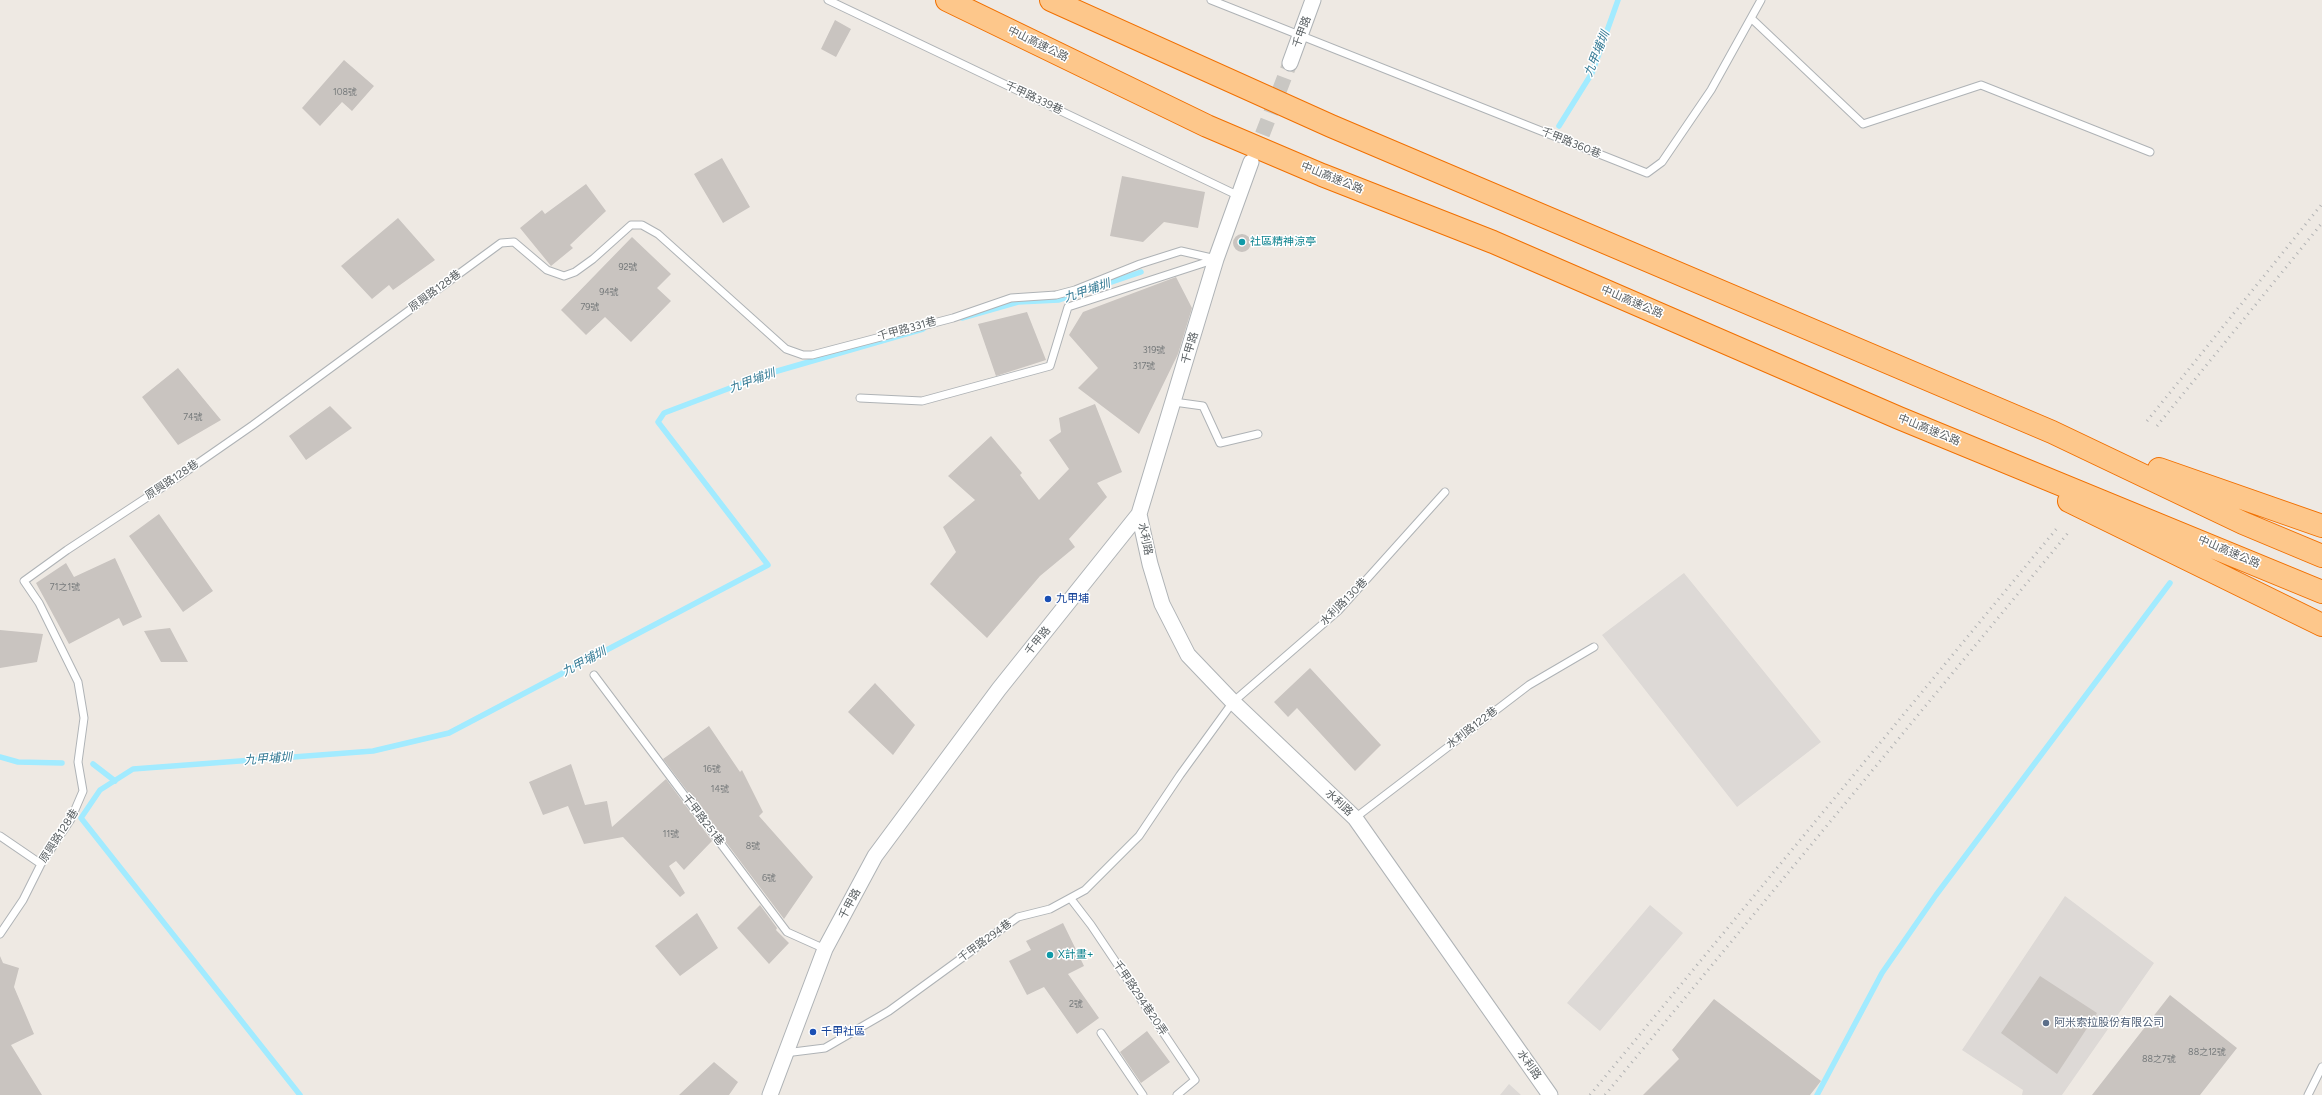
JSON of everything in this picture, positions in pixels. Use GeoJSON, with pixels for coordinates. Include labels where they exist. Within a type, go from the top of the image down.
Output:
{"type":"FeatureCollection","features":[{"type":"Feature","properties":{"kind":"highway","name":"中山高速公路"},"geometry":{"type":"LineString","coordinates":[[947,0],[1207,126],[1322,175],[1493,242],[1899,418],[2322,592]]}},
{"type":"Feature","properties":{"kind":"highway"},"geometry":{"type":"LineString","coordinates":[[1051,0],[1338,129],[2052,432],[2243,522],[2322,556]]}},
{"type":"Feature","properties":{"kind":"highway"},"geometry":{"type":"LineString","coordinates":[[1899,418],[2322,625]]}},
{"type":"Feature","properties":{"kind":"highway"},"geometry":{"type":"LineString","coordinates":[[2052,432],[2322,526]]}},
{"type":"Feature","properties":{"kind":"street","name":"千甲路"},"geometry":{"type":"LineString","coordinates":[[1290,63],[1302,34],[1313,0]]}},
{"type":"Feature","properties":{"kind":"street","name":"千甲路"},"geometry":{"type":"LineString","coordinates":[[770,1095],[825,949],[875,856],[999,689],[1140,514],[1216,259],[1251,162]]}},
{"type":"Feature","properties":{"kind":"street","name":"水利路"},"geometry":{"type":"LineString","coordinates":[[1140,514],[1150,564],[1162,604],[1188,655],[1233,702],[1355,818],[1550,1095]]}},
{"type":"Feature","properties":{"kind":"lane","name":"千甲路339巷"},"geometry":{"type":"LineString","coordinates":[[828,0],[1240,196]]}},
{"type":"Feature","properties":{"kind":"lane"},"geometry":{"type":"LineString","coordinates":[[1211,0],[1302,34]]}},
{"type":"Feature","properties":{"kind":"lane","name":"千甲路360巷"},"geometry":{"type":"LineString","coordinates":[[1302,34],[1647,173],[1662,162],[1711,90],[1752,19],[1761,0]]}},
{"type":"Feature","properties":{"kind":"lane"},"geometry":{"type":"LineString","coordinates":[[1752,19],[1863,124],[1981,85],[2150,152]]}},
{"type":"Feature","properties":{"kind":"lane","name":"千甲路331巷"},"geometry":{"type":"LineString","coordinates":[[636,224],[648,228],[658,234],[786,349],[803,356],[812,355],[953,318],[1011,298],[1056,295],[1075,290],[1140,264],[1181,251],[1216,259]]}},
{"type":"Feature","properties":{"kind":"lane","name":"原興路128巷"},"geometry":{"type":"LineString","coordinates":[[0,934],[23,900],[41,864],[71,819],[83,791],[78,762],[84,718],[78,682],[39,603],[24,581],[67,550],[181,475],[253,425],[501,243],[514,242],[547,270],[564,276],[575,272],[631,225],[636,224]]}},
{"type":"Feature","properties":{"kind":"lane"},"geometry":{"type":"LineString","coordinates":[[860,398],[922,400],[1050,366],[1068,307],[1216,259]]}},
{"type":"Feature","properties":{"kind":"lane"},"geometry":{"type":"LineString","coordinates":[[1174,402],[1203,406],[1220,443],[1258,434]]}},
{"type":"Feature","properties":{"kind":"lane","name":"水利路130巷"},"geometry":{"type":"LineString","coordinates":[[1233,702],[1339,610],[1445,492]]}},
{"type":"Feature","properties":{"kind":"lane","name":"水利路122巷"},"geometry":{"type":"LineString","coordinates":[[1355,818],[1529,685],[1594,647]]}},
{"type":"Feature","properties":{"kind":"lane","name":"千甲路251巷"},"geometry":{"type":"LineString","coordinates":[[594,675],[788,932],[825,949]]}},
{"type":"Feature","properties":{"kind":"lane","name":"千甲路294巷"},"geometry":{"type":"LineString","coordinates":[[785,1053],[824,1048],[889,1011],[1018,917],[1050,909],[1071,899],[1085,890],[1139,836],[1180,775],[1233,702]]}},
{"type":"Feature","properties":{"kind":"lane"},"geometry":{"type":"LineString","coordinates":[[0,836],[41,864]]}},
{"type":"Feature","properties":{"kind":"lane","name":"千甲路294巷20弄"},"geometry":{"type":"LineString","coordinates":[[1071,899],[1091,925],[1195,1080],[1177,1095]]}},
{"type":"Feature","properties":{"kind":"lane"},"geometry":{"type":"LineString","coordinates":[[1101,1033],[1143,1095]]}},
{"type":"Feature","properties":{"kind":"lane"},"geometry":{"type":"LineString","coordinates":[[2308,1095],[2322,1067]]}},
{"type":"Feature","properties":{"kind":"shaded area"},"geometry":{"type":"Polygon","coordinates":[[[1684,573],[1821,742],[1737,807],[1602,635],[1684,573]]]}},
{"type":"Feature","properties":{"kind":"shaded area"},"geometry":{"type":"Polygon","coordinates":[[[2065,896],[2154,963],[2062,1095],[2022,1095],[2023,1090],[1962,1050],[2065,896]]]}},
{"type":"Feature","properties":{"kind":"shaded area"},"geometry":{"type":"Polygon","coordinates":[[[1650,905],[1683,933],[1600,1031],[1567,1003],[1650,905]]]}},
{"type":"Feature","properties":{"kind":"shaded area"},"geometry":{"type":"Polygon","coordinates":[[[1509,1084],[1521,1095],[1500,1095],[1509,1084]]]}},
{"type":"Feature","properties":{"kind":"building"},"geometry":{"type":"Polygon","coordinates":[[[835,20],[851,29],[836,57],[821,49],[835,20]]]}},
{"type":"Feature","properties":{"kind":"building"},"geometry":{"type":"Polygon","coordinates":[[[344,60],[374,86],[352,111],[342,102],[320,126],[302,108],[344,60]]]}},
{"type":"Feature","properties":{"kind":"building"},"geometry":{"type":"Polygon","coordinates":[[[722,158],[750,207],[723,223],[694,174],[722,158]]]}},
{"type":"Feature","properties":{"kind":"building"},"geometry":{"type":"Polygon","coordinates":[[[1122,176],[1205,192],[1198,228],[1164,222],[1143,242],[1110,236],[1122,176]]]}},
{"type":"Feature","properties":{"kind":"building"},"geometry":{"type":"Polygon","coordinates":[[[586,184],[606,211],[570,245],[573,248],[551,266],[520,228],[542,210],[545,214],[586,184]]]}},
{"type":"Feature","properties":{"kind":"building"},"geometry":{"type":"Polygon","coordinates":[[[398,218],[435,260],[393,290],[389,285],[372,299],[341,266],[398,218]]]}},
{"type":"Feature","properties":{"kind":"building","name":"社區精神涼亭"},"geometry":{"type":"Polygon","coordinates":[[[1238,234],[1246,234],[1251,239],[1249,250],[1246,252],[1238,252],[1233,247],[1233,239],[1238,234]]]}},
{"type":"Feature","properties":{"kind":"building"},"geometry":{"type":"Polygon","coordinates":[[[632,237],[671,274],[657,288],[671,301],[631,342],[605,317],[586,335],[561,310],[632,237]]]}},
{"type":"Feature","properties":{"kind":"building"},"geometry":{"type":"Polygon","coordinates":[[[1176,277],[1192,308],[1178,354],[1139,434],[1078,388],[1098,368],[1069,335],[1083,312],[1176,277]]]}},
{"type":"Feature","properties":{"kind":"building"},"geometry":{"type":"Polygon","coordinates":[[[1027,312],[1046,360],[996,376],[978,324],[1027,312]]]}},
{"type":"Feature","properties":{"kind":"building"},"geometry":{"type":"Polygon","coordinates":[[[178,368],[221,420],[178,445],[142,397],[178,368]]]}},
{"type":"Feature","properties":{"kind":"building"},"geometry":{"type":"Polygon","coordinates":[[[1095,404],[1122,472],[1097,483],[1107,497],[1069,539],[1075,547],[1040,576],[987,638],[930,584],[956,552],[943,527],[975,500],[948,476],[991,436],[1022,473],[1020,475],[1039,500],[1069,469],[1049,440],[1061,432],[1059,418],[1095,404]]]}},
{"type":"Feature","properties":{"kind":"building"},"geometry":{"type":"Polygon","coordinates":[[[330,406],[352,428],[306,460],[289,436],[330,406]]]}},
{"type":"Feature","properties":{"kind":"building"},"geometry":{"type":"Polygon","coordinates":[[[159,514],[213,591],[183,612],[129,536],[159,514]]]}},
{"type":"Feature","properties":{"kind":"building"},"geometry":{"type":"Polygon","coordinates":[[[115,558],[142,617],[123,626],[119,618],[69,644],[36,583],[66,563],[74,577],[115,558]]]}},
{"type":"Feature","properties":{"kind":"building"},"geometry":{"type":"Polygon","coordinates":[[[170,628],[188,662],[161,662],[144,631],[170,628]]]}},
{"type":"Feature","properties":{"kind":"building"},"geometry":{"type":"Polygon","coordinates":[[[0,630],[43,634],[37,662],[0,668],[0,630]]]}},
{"type":"Feature","properties":{"kind":"building"},"geometry":{"type":"Polygon","coordinates":[[[1310,668],[1381,745],[1355,771],[1297,708],[1288,717],[1274,702],[1310,668]]]}},
{"type":"Feature","properties":{"kind":"building"},"geometry":{"type":"Polygon","coordinates":[[[875,683],[915,725],[893,755],[848,712],[875,683]]]}},
{"type":"Feature","properties":{"kind":"building"},"geometry":{"type":"Polygon","coordinates":[[[709,726],[740,772],[742,770],[763,812],[759,816],[813,877],[784,919],[663,759],[709,726]]]}},
{"type":"Feature","properties":{"kind":"building"},"geometry":{"type":"Polygon","coordinates":[[[571,764],[585,805],[607,801],[612,827],[666,779],[712,841],[684,870],[676,861],[669,866],[685,893],[680,897],[623,837],[584,844],[568,806],[543,815],[529,782],[571,764]]]}},
{"type":"Feature","properties":{"kind":"building"},"geometry":{"type":"Polygon","coordinates":[[[760,905],[777,928],[776,930],[789,943],[769,964],[737,928],[760,905]]]}},
{"type":"Feature","properties":{"kind":"building"},"geometry":{"type":"Polygon","coordinates":[[[697,913],[718,948],[680,976],[655,946],[697,913]]]}},
{"type":"Feature","properties":{"kind":"building","name":"X計畫+"},"geometry":{"type":"Polygon","coordinates":[[[1063,923],[1084,966],[1068,974],[1099,1018],[1077,1034],[1044,987],[1027,995],[1009,961],[1031,950],[1026,941],[1063,923]]]}},
{"type":"Feature","properties":{"kind":"building"},"geometry":{"type":"Polygon","coordinates":[[[0,956],[3,963],[19,968],[14,987],[34,1034],[11,1045],[42,1095],[0,1095],[0,956]]]}},
{"type":"Feature","properties":{"kind":"building"},"geometry":{"type":"Polygon","coordinates":[[[2040,976],[2097,1013],[2057,1074],[2001,1033],[2040,976]]]}},
{"type":"Feature","properties":{"kind":"building"},"geometry":{"type":"Polygon","coordinates":[[[2170,995],[2237,1048],[2200,1095],[2092,1095],[2170,995]]]}},
{"type":"Feature","properties":{"kind":"building"},"geometry":{"type":"Polygon","coordinates":[[[1714,999],[1821,1081],[1810,1095],[1643,1095],[1679,1059],[1672,1050],[1714,999]]]}},
{"type":"Feature","properties":{"kind":"building"},"geometry":{"type":"Polygon","coordinates":[[[1147,1031],[1170,1062],[1141,1083],[1120,1052],[1147,1031]]]}},
{"type":"Feature","properties":{"kind":"building"},"geometry":{"type":"Polygon","coordinates":[[[714,1062],[738,1082],[729,1095],[679,1095],[714,1062]]]}},
{"type":"Feature","properties":{"kind":"waterway","name":"九甲埔圳"},"geometry":{"type":"LineString","coordinates":[[1559,126],[1592,73],[1618,0]]}},
{"type":"Feature","properties":{"kind":"waterway","name":"九甲埔圳"},"geometry":{"type":"LineString","coordinates":[[962,318],[1018,302],[1059,300],[1141,272]]}},
{"type":"Feature","properties":{"kind":"waterway","name":"九甲埔圳"},"geometry":{"type":"LineString","coordinates":[[300,1095],[81,818],[100,790],[133,769],[373,751],[449,733],[768,565],[658,422],[664,413],[767,374],[923,329]]}},
{"type":"Feature","properties":{"kind":"waterway"},"geometry":{"type":"LineString","coordinates":[[1817,1095],[1882,973],[1936,895],[2170,583]]}},
{"type":"Feature","properties":{"kind":"waterway"},"geometry":{"type":"LineString","coordinates":[[0,757],[18,762],[62,763]]}},
{"type":"Feature","properties":{"kind":"waterway"},"geometry":{"type":"LineString","coordinates":[[93,764],[115,781]]}},
{"type":"Feature","properties":{"kind":"tunnel"},"geometry":{"type":"LineString","coordinates":[[1254,156],[1290,63]]}},
{"type":"Feature","properties":{"kind":"railway"},"geometry":{"type":"LineString","coordinates":[[2147,421],[2322,204]]}},
{"type":"Feature","properties":{"kind":"railway"},"geometry":{"type":"LineString","coordinates":[[2157,426],[2322,223]]}},
{"type":"Feature","properties":{"kind":"railway"},"geometry":{"type":"LineString","coordinates":[[1590,1095],[2058,527]]}},
{"type":"Feature","properties":{"kind":"railway"},"geometry":{"type":"LineString","coordinates":[[1605,1095],[2068,533]]}},
{"type":"Feature","properties":{"kind":"place","name":"社區精神涼亭"},"geometry":{"type":"Point","coordinates":[1242,242]}},
{"type":"Feature","properties":{"kind":"place","name":"九甲埔"},"geometry":{"type":"Point","coordinates":[1048,599]}},
{"type":"Feature","properties":{"kind":"place","name":"X計畫+"},"geometry":{"type":"Point","coordinates":[1050,955]}},
{"type":"Feature","properties":{"kind":"place","name":"阿米索拉股份有限公司"},"geometry":{"type":"Point","coordinates":[2046,1023]}},
{"type":"Feature","properties":{"kind":"place","name":"千甲社區"},"geometry":{"type":"Point","coordinates":[813,1032]}}]}
